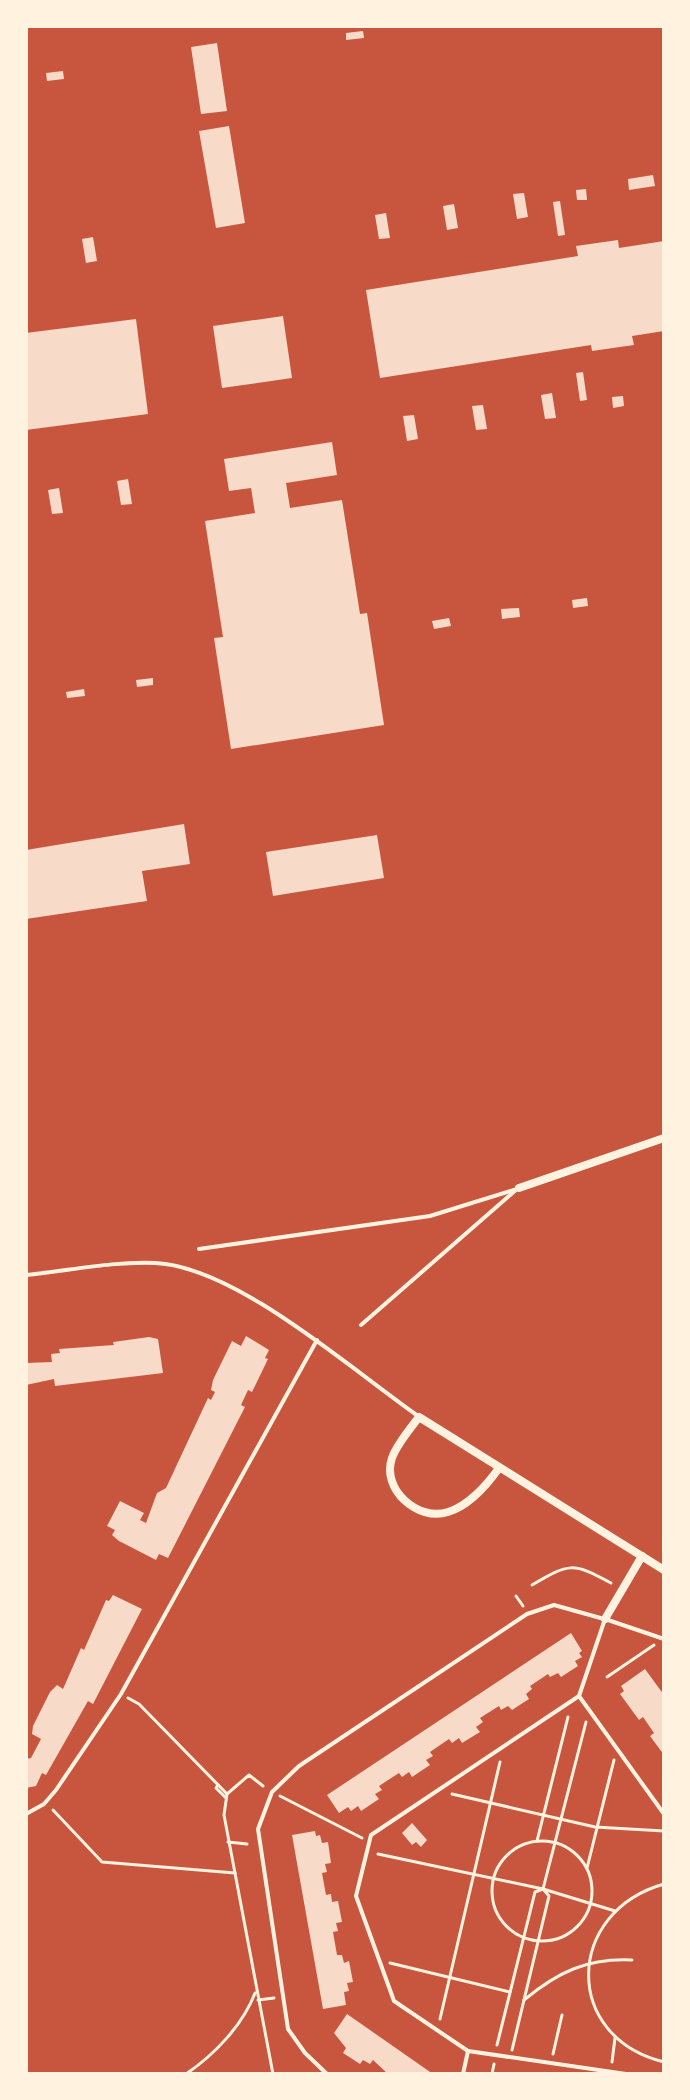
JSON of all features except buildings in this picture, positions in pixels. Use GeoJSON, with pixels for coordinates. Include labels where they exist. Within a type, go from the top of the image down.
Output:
{"type":"FeatureCollection","features":[{"type":"Feature","properties":{"kind":"street"},"geometry":{"type":"LineString","coordinates":[[519,1188],[664,1138]]}},
{"type":"Feature","properties":{"kind":"street"},"geometry":{"type":"LineString","coordinates":[[499,1468],[479,1491],[448,1512],[432,1514],[410,1505],[398,1493],[390,1469],[392,1457],[419,1417],[664,1570]]}},
{"type":"Feature","properties":{"kind":"street"},"geometry":{"type":"LineString","coordinates":[[605,1619],[642,1556]]}},
{"type":"Feature","properties":{"kind":"lane"},"geometry":{"type":"LineString","coordinates":[[199,1249],[430,1216],[519,1188]]}},
{"type":"Feature","properties":{"kind":"lane"},"geometry":{"type":"LineString","coordinates":[[361,1325],[519,1188]]}},
{"type":"Feature","properties":{"kind":"lane"},"geometry":{"type":"LineString","coordinates":[[26,1275],[156,1263],[199,1271],[317,1340],[419,1417]]}},
{"type":"Feature","properties":{"kind":"lane"},"geometry":{"type":"LineString","coordinates":[[26,1814],[44,1804],[56,1790],[121,1694],[317,1340]]}},
{"type":"Feature","properties":{"kind":"lane"},"geometry":{"type":"LineString","coordinates":[[327,2074],[305,2053],[288,2029],[258,1829],[272,1792],[299,1766],[527,1614],[554,1605],[664,1639]]}},
{"type":"Feature","properties":{"kind":"lane"},"geometry":{"type":"LineString","coordinates":[[605,1619],[579,1696],[371,1835],[356,1896],[394,2001],[437,2031],[468,2051],[626,2074]]}},
{"type":"Feature","properties":{"kind":"lane"},"geometry":{"type":"LineString","coordinates":[[579,1696],[664,1814]]}},
{"type":"Feature","properties":{"kind":"lane"},"geometry":{"type":"LineString","coordinates":[[463,2074],[468,2051]]}},
{"type":"Feature","properties":{"kind":"path"},"geometry":{"type":"LineString","coordinates":[[532,1585],[566,1565],[580,1566],[620,1591]]}},
{"type":"Feature","properties":{"kind":"path"},"geometry":{"type":"LineString","coordinates":[[607,1677],[664,1639]]}},
{"type":"Feature","properties":{"kind":"path"},"geometry":{"type":"LineString","coordinates":[[121,1694],[139,1704],[226,1796],[228,1842],[273,2074]]}},
{"type":"Feature","properties":{"kind":"path"},"geometry":{"type":"LineString","coordinates":[[537,1841],[572,1701]]}},
{"type":"Feature","properties":{"kind":"path"},"geometry":{"type":"LineString","coordinates":[[543,1889],[589,1710]]}},
{"type":"Feature","properties":{"kind":"path"},"geometry":{"type":"LineString","coordinates":[[437,2031],[503,1746]]}},
{"type":"Feature","properties":{"kind":"path"},"geometry":{"type":"LineString","coordinates":[[587,1868],[617,1749]]}},
{"type":"Feature","properties":{"kind":"path"},"geometry":{"type":"LineString","coordinates":[[226,1796],[249,1775],[272,1792],[369,1842]]}},
{"type":"Feature","properties":{"kind":"path"},"geometry":{"type":"LineString","coordinates":[[437,1791],[595,1827],[664,1831]]}},
{"type":"Feature","properties":{"kind":"path"},"geometry":{"type":"LineString","coordinates":[[54,1811],[102,1862],[235,1873]]}},
{"type":"Feature","properties":{"kind":"path"},"geometry":{"type":"LineString","coordinates":[[537,1841],[555,1841],[579,1856],[592,1881],[592,1903],[574,1930],[549,1941],[538,1942],[524,1938],[504,1925],[493,1904],[493,1879],[510,1853],[537,1841]]}},
{"type":"Feature","properties":{"kind":"path"},"geometry":{"type":"LineString","coordinates":[[228,1842],[247,1844]]}},
{"type":"Feature","properties":{"kind":"path"},"geometry":{"type":"LineString","coordinates":[[367,1851],[543,1889],[615,1911]]}},
{"type":"Feature","properties":{"kind":"path"},"geometry":{"type":"LineString","coordinates":[[664,1884],[640,1893],[615,1911],[600,1929],[589,1962],[588,1979],[597,2011],[615,2038],[636,2053],[664,2062]]}},
{"type":"Feature","properties":{"kind":"path"},"geometry":{"type":"LineString","coordinates":[[495,2055],[535,1892],[543,1889]]}},
{"type":"Feature","properties":{"kind":"path"},"geometry":{"type":"LineString","coordinates":[[511,2057],[549,1896],[543,1889]]}},
{"type":"Feature","properties":{"kind":"path"},"geometry":{"type":"LineString","coordinates":[[379,1960],[510,1992]]}},
{"type":"Feature","properties":{"kind":"path"},"geometry":{"type":"LineString","coordinates":[[524,2000],[558,1975],[589,1962],[632,1960]]}},
{"type":"Feature","properties":{"kind":"path"},"geometry":{"type":"LineString","coordinates":[[186,2074],[208,2060],[251,2003],[256,1989]]}},
{"type":"Feature","properties":{"kind":"path"},"geometry":{"type":"LineString","coordinates":[[258,2000],[274,1998]]}},
{"type":"Feature","properties":{"kind":"path"},"geometry":{"type":"LineString","coordinates":[[552,2063],[562,2015]]}},
{"type":"Feature","properties":{"kind":"path"},"geometry":{"type":"LineString","coordinates":[[610,2072],[615,2038]]}}]}
